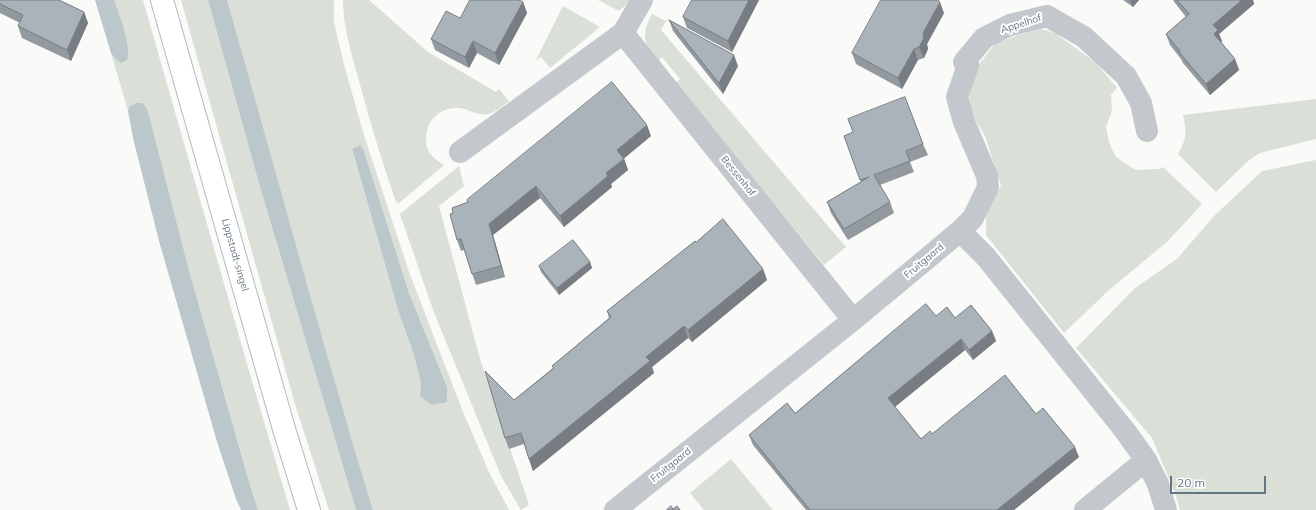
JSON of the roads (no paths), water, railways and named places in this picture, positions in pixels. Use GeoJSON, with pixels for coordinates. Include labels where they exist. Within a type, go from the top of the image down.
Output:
{"type":"FeatureCollection","features":[{"type":"Feature","properties":{"kind":"main road","name":"Lippstadt-singel"},"geometry":{"type":"LineString","coordinates":[[162,0],[284,429],[309,510]]}},
{"type":"Feature","properties":{"kind":"street"},"geometry":{"type":"LineString","coordinates":[[460,152],[623,33],[642,0]]}},
{"type":"Feature","properties":{"kind":"street","name":"Appelhof"},"geometry":{"type":"LineString","coordinates":[[960,232],[973,218],[988,187],[987,176],[964,122],[957,97],[968,65],[964,62],[984,38],[1010,26],[1047,16],[1084,37],[1126,76],[1140,103],[1147,131]]}},
{"type":"Feature","properties":{"kind":"street","name":"Bessenhof"},"geometry":{"type":"LineString","coordinates":[[623,33],[853,320]]}},
{"type":"Feature","properties":{"kind":"street"},"geometry":{"type":"LineString","coordinates":[[960,232],[986,257],[1126,432],[1146,460],[1158,484],[1166,510]]}},
{"type":"Feature","properties":{"kind":"street","name":"Fruitgaard"},"geometry":{"type":"LineString","coordinates":[[615,510],[853,320],[960,232]]}},
{"type":"Feature","properties":{"kind":"street"},"geometry":{"type":"LineString","coordinates":[[1085,510],[1146,460]]}}]}
